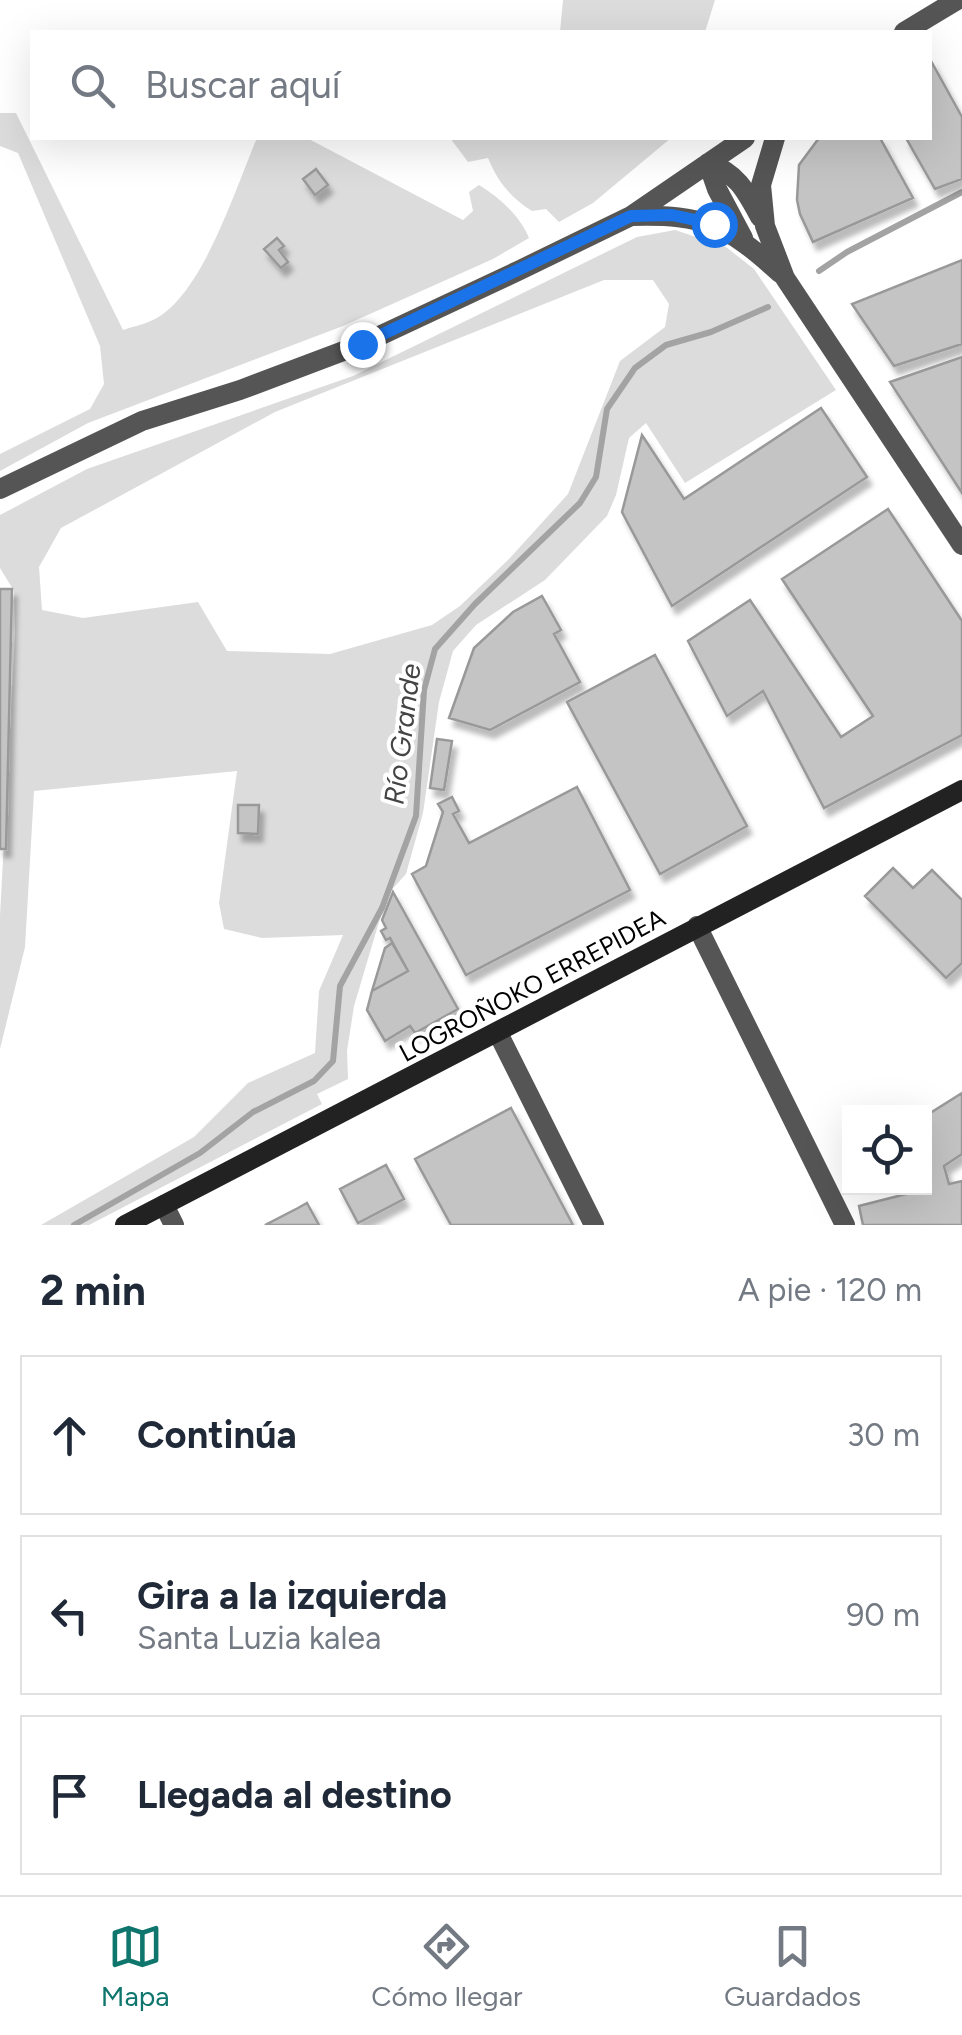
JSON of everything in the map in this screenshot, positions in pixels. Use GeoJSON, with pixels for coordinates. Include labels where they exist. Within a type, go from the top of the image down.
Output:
{"type":"FeatureCollection","features":[{"type":"Feature","properties":{"kind":"main road","name":"LOGROÑOKO ERREPIDEA"},"geometry":{"type":"LineString","coordinates":[[126,1225],[962,790]]}},
{"type":"Feature","properties":{"kind":"street"},"geometry":{"type":"LineString","coordinates":[[907,30],[956,0]]}},
{"type":"Feature","properties":{"kind":"street"},"geometry":{"type":"LineString","coordinates":[[0,489],[142,422],[362,344],[631,216],[742,140]]}},
{"type":"Feature","properties":{"kind":"street"},"geometry":{"type":"LineString","coordinates":[[766,226],[761,184],[773,140]]}},
{"type":"Feature","properties":{"kind":"street"},"geometry":{"type":"LineString","coordinates":[[708,163],[725,169],[742,184],[766,226],[786,278],[962,545]]}},
{"type":"Feature","properties":{"kind":"street"},"geometry":{"type":"LineString","coordinates":[[708,163],[716,189],[745,241]]}},
{"type":"Feature","properties":{"kind":"street"},"geometry":{"type":"LineString","coordinates":[[631,216],[672,215],[714,224],[745,241],[786,278]]}},
{"type":"Feature","properties":{"kind":"street"},"geometry":{"type":"LineString","coordinates":[[697,926],[844,1225]]}},
{"type":"Feature","properties":{"kind":"street"},"geometry":{"type":"LineString","coordinates":[[498,1033],[594,1225]]}},
{"type":"Feature","properties":{"kind":"street"},"geometry":{"type":"LineString","coordinates":[[164,1205],[174,1225]]}},
{"type":"Feature","properties":{"kind":"shaded area"},"geometry":{"type":"Polygon","coordinates":[[[563,0],[715,0],[706,30],[560,30],[563,0]]]}},
{"type":"Feature","properties":{"kind":"shaded area"},"geometry":{"type":"Polygon","coordinates":[[[0,113],[16,113],[123,330],[160,316],[191,283],[218,234],[256,140],[311,140],[463,220],[473,211],[469,192],[479,185],[508,208],[529,238],[493,259],[343,326],[88,423],[0,471],[0,454],[90,409],[104,384],[100,346],[18,153],[0,146],[0,113]]]}},
{"type":"Feature","properties":{"kind":"shaded area"},"geometry":{"type":"Polygon","coordinates":[[[452,140],[669,140],[593,203],[559,222],[546,209],[532,211],[524,206],[506,188],[488,158],[468,162],[452,140]]]}},
{"type":"Feature","properties":{"kind":"shaded area"},"geometry":{"type":"Polygon","coordinates":[[[675,230],[726,247],[754,269],[836,390],[685,483],[646,423],[629,438],[607,516],[545,580],[476,625],[453,651],[439,702],[423,813],[406,874],[387,895],[354,1006],[347,1051],[348,1079],[317,1094],[322,1104],[89,1225],[41,1225],[194,1137],[248,1083],[315,1053],[319,991],[343,935],[262,938],[224,929],[219,903],[237,771],[34,791],[25,947],[0,1049],[0,916],[15,634],[14,591],[0,568],[0,515],[87,469],[353,376],[637,237],[675,230]],[[604,280],[275,412],[61,528],[39,567],[42,610],[83,618],[198,602],[227,651],[330,654],[432,625],[460,606],[509,559],[568,494],[620,361],[665,327],[669,304],[653,280],[604,280]]]}},
{"type":"Feature","properties":{"kind":"building"},"geometry":{"type":"Polygon","coordinates":[[[932,63],[962,117],[962,179],[935,189],[907,140],[932,140],[932,63]]]}},
{"type":"Feature","properties":{"kind":"building"},"geometry":{"type":"Polygon","coordinates":[[[818,140],[881,140],[913,198],[813,242],[797,200],[799,165],[818,140]]]}},
{"type":"Feature","properties":{"kind":"building"},"geometry":{"type":"Polygon","coordinates":[[[316,169],[328,185],[315,195],[303,179],[316,169]]]}},
{"type":"Feature","properties":{"kind":"building"},"geometry":{"type":"Polygon","coordinates":[[[277,238],[284,246],[279,250],[288,262],[281,268],[264,249],[277,238]]]}},
{"type":"Feature","properties":{"kind":"building"},"geometry":{"type":"Polygon","coordinates":[[[962,260],[962,344],[894,366],[852,304],[962,260]]]}},
{"type":"Feature","properties":{"kind":"building"},"geometry":{"type":"Polygon","coordinates":[[[962,357],[962,493],[890,382],[962,357]]]}},
{"type":"Feature","properties":{"kind":"building"},"geometry":{"type":"Polygon","coordinates":[[[821,408],[867,477],[672,606],[622,512],[642,435],[684,499],[821,408]]]}},
{"type":"Feature","properties":{"kind":"building"},"geometry":{"type":"Polygon","coordinates":[[[888,509],[962,621],[962,735],[824,808],[763,691],[727,716],[688,641],[750,600],[841,737],[870,718],[873,716],[782,579],[888,509]]]}},
{"type":"Feature","properties":{"kind":"building"},"geometry":{"type":"Polygon","coordinates":[[[0,589],[12,589],[6,849],[0,849],[0,589]]]}},
{"type":"Feature","properties":{"kind":"building"},"geometry":{"type":"Polygon","coordinates":[[[542,596],[561,630],[554,634],[580,682],[490,730],[449,718],[474,648],[513,612],[542,596]]]}},
{"type":"Feature","properties":{"kind":"building"},"geometry":{"type":"Polygon","coordinates":[[[655,655],[747,826],[660,874],[567,702],[655,655]]]}},
{"type":"Feature","properties":{"kind":"building"},"geometry":{"type":"Polygon","coordinates":[[[437,739],[452,741],[444,790],[430,788],[437,739]]]}},
{"type":"Feature","properties":{"kind":"building"},"geometry":{"type":"Polygon","coordinates":[[[577,787],[630,890],[466,975],[412,874],[426,866],[443,812],[438,804],[452,797],[459,811],[453,814],[469,843],[577,787]]]}},
{"type":"Feature","properties":{"kind":"building"},"geometry":{"type":"Polygon","coordinates":[[[238,805],[259,805],[258,834],[238,833],[238,805]]]}},
{"type":"Feature","properties":{"kind":"building"},"geometry":{"type":"Polygon","coordinates":[[[893,868],[913,888],[932,870],[962,900],[962,963],[946,978],[865,896],[893,868]]]}},
{"type":"Feature","properties":{"kind":"building"},"geometry":{"type":"Polygon","coordinates":[[[393,892],[458,1009],[415,1033],[410,1026],[385,1041],[367,1010],[372,991],[408,971],[390,938],[386,940],[381,931],[386,928],[382,920],[393,892]]]}},
{"type":"Feature","properties":{"kind":"building"},"geometry":{"type":"Polygon","coordinates":[[[392,943],[408,971],[372,991],[385,948],[392,943]]]}},
{"type":"Feature","properties":{"kind":"building"},"geometry":{"type":"Polygon","coordinates":[[[962,1093],[962,1154],[944,1166],[949,1184],[962,1181],[962,1225],[863,1225],[859,1206],[902,1195],[932,1195],[932,1112],[962,1093]]]}},
{"type":"Feature","properties":{"kind":"building"},"geometry":{"type":"Polygon","coordinates":[[[511,1108],[573,1225],[451,1225],[415,1159],[511,1108]]]}},
{"type":"Feature","properties":{"kind":"building"},"geometry":{"type":"Polygon","coordinates":[[[386,1165],[404,1199],[358,1223],[340,1189],[386,1165]]]}},
{"type":"Feature","properties":{"kind":"building"},"geometry":{"type":"Polygon","coordinates":[[[307,1203],[319,1225],[265,1225],[298,1208],[307,1203]]]}},
{"type":"Feature","properties":{"kind":"waterway","name":"Río Grande"},"geometry":{"type":"LineString","coordinates":[[819,271],[847,252],[962,192]]}},
{"type":"Feature","properties":{"kind":"waterway","name":"Río Grande"},"geometry":{"type":"LineString","coordinates":[[74,1225],[200,1153],[253,1112],[314,1081],[333,1061],[340,986],[382,908],[416,816],[424,690],[435,649],[475,604],[580,503],[596,477],[607,409],[635,368],[666,345],[711,332],[768,307]]}},
{"type":"Feature","properties":{"kind":"route"},"geometry":{"type":"LineString","coordinates":[[362,344],[631,216],[672,215],[714,224]]}}]}
